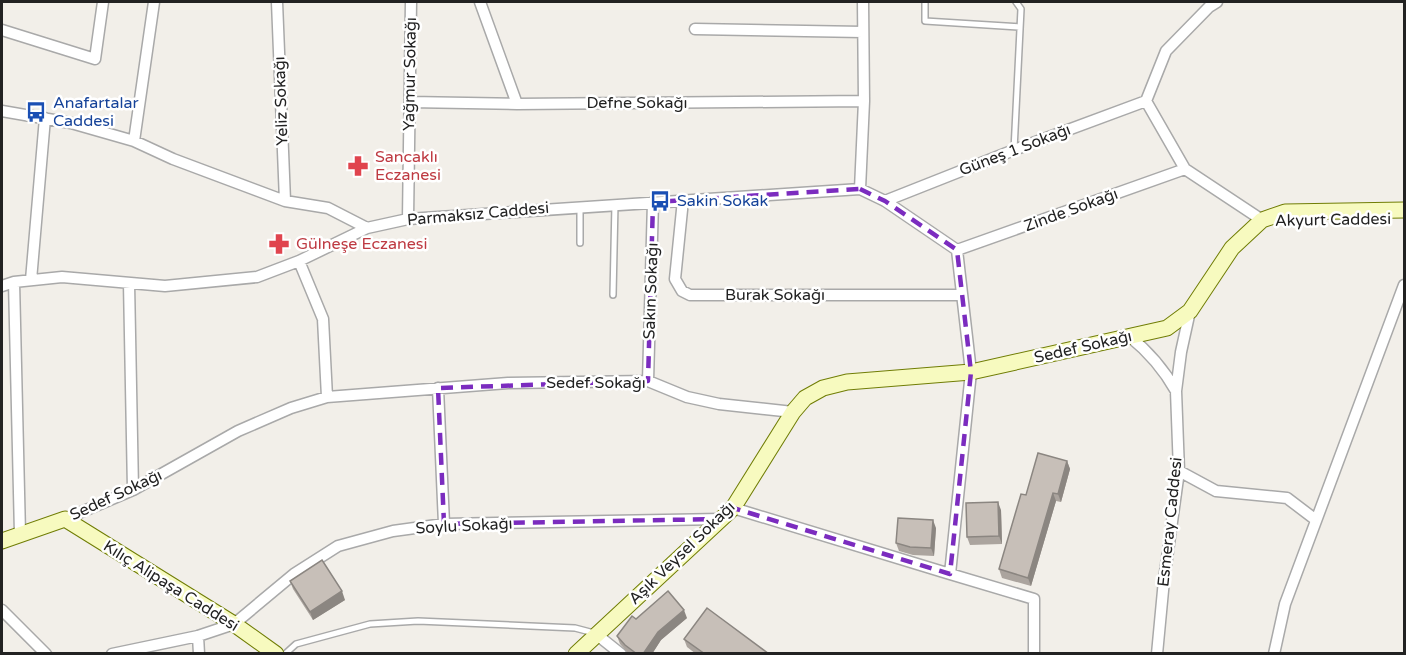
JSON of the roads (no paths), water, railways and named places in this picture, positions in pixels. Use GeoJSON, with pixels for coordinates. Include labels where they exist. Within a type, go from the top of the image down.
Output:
{"type":"FeatureCollection","features":[{"type":"Feature","properties":{"kind":"street"},"geometry":{"type":"LineString","coordinates":[[2,30],[95,59],[103,2]]}},
{"type":"Feature","properties":{"kind":"street"},"geometry":{"type":"LineString","coordinates":[[134,141],[154,2]]}},
{"type":"Feature","properties":{"kind":"street","name":"Yeliz Sokağı"},"geometry":{"type":"LineString","coordinates":[[277,2],[285,201]]}},
{"type":"Feature","properties":{"kind":"street","name":"Yağmur Sokağı"},"geometry":{"type":"LineString","coordinates":[[408,219],[411,2]]}},
{"type":"Feature","properties":{"kind":"street"},"geometry":{"type":"LineString","coordinates":[[480,2],[517,104]]}},
{"type":"Feature","properties":{"kind":"street"},"geometry":{"type":"LineString","coordinates":[[863,2],[864,101],[860,189],[885,201],[957,250],[971,372],[950,574]]}},
{"type":"Feature","properties":{"kind":"street"},"geometry":{"type":"LineString","coordinates":[[1217,2],[1209,7],[1166,51],[1146,101],[1185,169],[1262,220]]}},
{"type":"Feature","properties":{"kind":"street"},"geometry":{"type":"LineString","coordinates":[[694,29],[863,32]]}},
{"type":"Feature","properties":{"kind":"street","name":"Defne Sokağı"},"geometry":{"type":"LineString","coordinates":[[410,102],[517,104],[864,101]]}},
{"type":"Feature","properties":{"kind":"street","name":"Güneş 1 Sokağı"},"geometry":{"type":"LineString","coordinates":[[885,201],[1146,101]]}},
{"type":"Feature","properties":{"kind":"street"},"geometry":{"type":"LineString","coordinates":[[2,111],[70,123],[134,141],[174,159],[285,201],[328,208],[367,228]]}},
{"type":"Feature","properties":{"kind":"street"},"geometry":{"type":"LineString","coordinates":[[31,280],[45,118]]}},
{"type":"Feature","properties":{"kind":"street","name":"Zinde Sokağı"},"geometry":{"type":"LineString","coordinates":[[957,250],[1185,169]]}},
{"type":"Feature","properties":{"kind":"street","name":"Parmaksız Caddesi"},"geometry":{"type":"LineString","coordinates":[[2,286],[14,282],[62,277],[165,286],[257,278],[299,261],[367,228],[408,219],[860,189]]}},
{"type":"Feature","properties":{"kind":"street","name":"Burak Sokağı"},"geometry":{"type":"LineString","coordinates":[[683,200],[675,279],[682,291],[690,295],[962,295]]}},
{"type":"Feature","properties":{"kind":"street","name":"Sakın Sokağı"},"geometry":{"type":"LineString","coordinates":[[648,381],[653,202]]}},
{"type":"Feature","properties":{"kind":"street","name":"Akyurt Caddesi"},"geometry":{"type":"LineString","coordinates":[[1262,220],[1285,212],[1404,210]]}},
{"type":"Feature","properties":{"kind":"street","name":"Akyurt Caddesi"},"geometry":{"type":"LineString","coordinates":[[1262,220],[1274,223],[1333,219],[1404,219]]}},
{"type":"Feature","properties":{"kind":"street","name":"Sedef Sokağı"},"geometry":{"type":"LineString","coordinates":[[2,541],[64,519],[133,490],[238,431],[291,408],[327,398],[508,383],[648,381],[687,397],[719,405],[793,412],[805,398],[823,388],[847,382],[971,372],[1167,328],[1190,311],[1232,248],[1262,220]]}},
{"type":"Feature","properties":{"kind":"street"},"geometry":{"type":"LineString","coordinates":[[299,261],[323,319],[327,398]]}},
{"type":"Feature","properties":{"kind":"street"},"geometry":{"type":"LineString","coordinates":[[14,282],[20,534]]}},
{"type":"Feature","properties":{"kind":"street"},"geometry":{"type":"LineString","coordinates":[[129,283],[133,490]]}},
{"type":"Feature","properties":{"kind":"street"},"geometry":{"type":"LineString","coordinates":[[1274,654],[1285,604],[1404,285]]}},
{"type":"Feature","properties":{"kind":"street","name":"Esmeray Caddesi"},"geometry":{"type":"LineString","coordinates":[[1157,654],[1164,580],[1179,471],[1176,391],[1180,352],[1190,311]]}},
{"type":"Feature","properties":{"kind":"street"},"geometry":{"type":"LineString","coordinates":[[1129,336],[1148,351],[1176,391]]}},
{"type":"Feature","properties":{"kind":"street"},"geometry":{"type":"LineString","coordinates":[[438,388],[444,524]]}},
{"type":"Feature","properties":{"kind":"street","name":"Aşık Veysel Sokağı"},"geometry":{"type":"LineString","coordinates":[[576,654],[727,513],[793,412]]}},
{"type":"Feature","properties":{"kind":"street"},"geometry":{"type":"LineString","coordinates":[[1179,471],[1216,491],[1287,498],[1316,520]]}},
{"type":"Feature","properties":{"kind":"street","name":"Soylu Sokağı"},"geometry":{"type":"LineString","coordinates":[[234,624],[294,574],[338,546],[393,531],[444,524],[727,513],[1034,598],[1034,654]]}},
{"type":"Feature","properties":{"kind":"street","name":"Kılıç Alipaşa Caddesi"},"geometry":{"type":"LineString","coordinates":[[64,519],[234,624],[276,654]]}},
{"type":"Feature","properties":{"kind":"street"},"geometry":{"type":"LineString","coordinates":[[2,610],[46,654]]}},
{"type":"Feature","properties":{"kind":"street"},"geometry":{"type":"LineString","coordinates":[[112,654],[198,636],[234,624]]}},
{"type":"Feature","properties":{"kind":"street"},"geometry":{"type":"LineString","coordinates":[[596,634],[621,654]]}},
{"type":"Feature","properties":{"kind":"street"},"geometry":{"type":"LineString","coordinates":[[198,636],[199,654]]}},
{"type":"Feature","properties":{"kind":"lane"},"geometry":{"type":"LineString","coordinates":[[925,2],[925,21],[1020,27]]}},
{"type":"Feature","properties":{"kind":"lane"},"geometry":{"type":"LineString","coordinates":[[1014,150],[1021,9],[1016,2]]}},
{"type":"Feature","properties":{"kind":"lane"},"geometry":{"type":"LineString","coordinates":[[613,295],[615,204]]}},
{"type":"Feature","properties":{"kind":"lane"},"geometry":{"type":"LineString","coordinates":[[580,207],[580,243]]}},
{"type":"Feature","properties":{"kind":"lane"},"geometry":{"type":"LineString","coordinates":[[285,654],[296,644],[370,624],[418,621],[575,628],[596,634]]}},
{"type":"Feature","properties":{"kind":"place","name":"Anafartalar Caddesi"},"geometry":{"type":"Point","coordinates":[36,112]}},
{"type":"Feature","properties":{"kind":"place","name":"Sancaklı Eczanesi"},"geometry":{"type":"Point","coordinates":[358,166]}},
{"type":"Feature","properties":{"kind":"place","name":"Sakin Sokak"},"geometry":{"type":"Point","coordinates":[660,201]}},
{"type":"Feature","properties":{"kind":"place","name":"Gülneşe Eczanesi"},"geometry":{"type":"Point","coordinates":[279,244]}}]}
